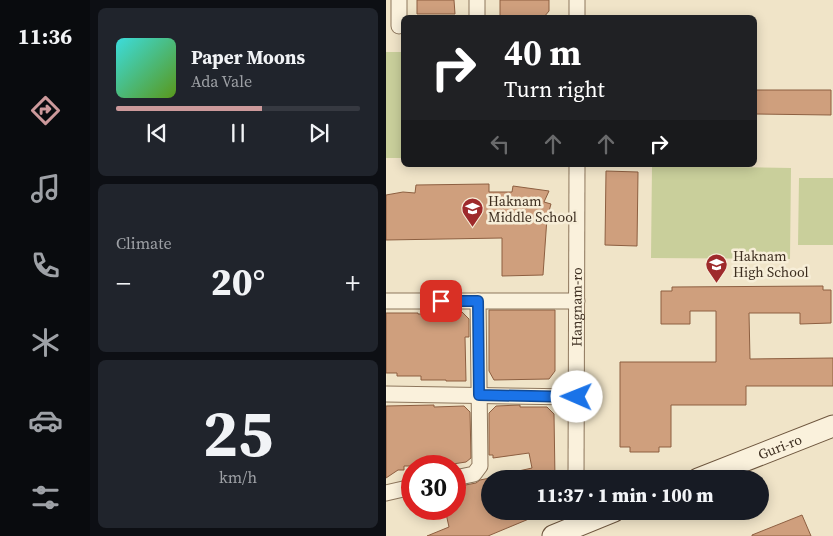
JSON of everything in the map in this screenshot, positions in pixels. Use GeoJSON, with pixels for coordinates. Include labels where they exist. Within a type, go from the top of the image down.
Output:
{"type":"FeatureCollection","features":[{"type":"Feature","properties":{"kind":"street"},"geometry":{"type":"LineString","coordinates":[[396,25],[399,0]]}},
{"type":"Feature","properties":{"kind":"street"},"geometry":{"type":"LineString","coordinates":[[477,0],[477,15]]}},
{"type":"Feature","properties":{"kind":"street"},"geometry":{"type":"LineString","coordinates":[[577,0],[577,15]]}},
{"type":"Feature","properties":{"kind":"street","name":"Hangnam-ro"},"geometry":{"type":"LineString","coordinates":[[576,470],[577,167]]}},
{"type":"Feature","properties":{"kind":"street"},"geometry":{"type":"LineString","coordinates":[[386,301],[577,301]]}},
{"type":"Feature","properties":{"kind":"street"},"geometry":{"type":"LineString","coordinates":[[466,476],[474,474],[480,466],[478,301]]}},
{"type":"Feature","properties":{"kind":"street"},"geometry":{"type":"LineString","coordinates":[[386,394],[577,397]]}},
{"type":"Feature","properties":{"kind":"street","name":"Guri-ro"},"geometry":{"type":"LineString","coordinates":[[721,470],[833,426]]}},
{"type":"Feature","properties":{"kind":"street"},"geometry":{"type":"LineString","coordinates":[[386,493],[401,490]]}},
{"type":"Feature","properties":{"kind":"street"},"geometry":{"type":"LineString","coordinates":[[553,536],[576,524]]}},
{"type":"Feature","properties":{"kind":"green space"},"geometry":{"type":"Polygon","coordinates":[[[386,52],[401,52],[401,158],[386,158],[386,52]]]}},
{"type":"Feature","properties":{"kind":"green space"},"geometry":{"type":"Polygon","coordinates":[[[652,167],[791,168],[790,259],[651,258],[652,167]]]}},
{"type":"Feature","properties":{"kind":"green space"},"geometry":{"type":"Polygon","coordinates":[[[799,178],[833,178],[833,245],[798,245],[799,178]]]}},
{"type":"Feature","properties":{"kind":"building"},"geometry":{"type":"Polygon","coordinates":[[[417,0],[454,0],[455,14],[417,14],[417,0]]]}},
{"type":"Feature","properties":{"kind":"building"},"geometry":{"type":"Polygon","coordinates":[[[500,0],[549,0],[549,11],[546,15],[500,15],[500,0]]]}},
{"type":"Feature","properties":{"kind":"building"},"geometry":{"type":"Polygon","coordinates":[[[757,90],[831,90],[831,115],[757,114],[757,90]]]}},
{"type":"Feature","properties":{"kind":"building"},"geometry":{"type":"Polygon","coordinates":[[[606,171],[638,172],[637,246],[605,245],[606,171]]]}},
{"type":"Feature","properties":{"kind":"building"},"geometry":{"type":"Polygon","coordinates":[[[489,184],[489,192],[512,192],[513,186],[549,191],[544,202],[551,204],[547,218],[543,275],[502,276],[502,238],[386,240],[386,195],[403,192],[415,193],[416,185],[489,184]]]}},
{"type":"Feature","properties":{"kind":"building"},"geometry":{"type":"Polygon","coordinates":[[[823,286],[823,290],[831,290],[831,323],[800,324],[800,313],[749,313],[750,359],[833,358],[833,386],[746,386],[746,405],[671,405],[671,447],[659,447],[659,452],[630,452],[630,447],[620,447],[620,362],[716,362],[716,311],[690,311],[690,324],[661,324],[661,291],[672,291],[672,287],[823,286]]]}},
{"type":"Feature","properties":{"kind":"building"},"geometry":{"type":"Polygon","coordinates":[[[489,310],[555,310],[555,371],[549,379],[494,380],[489,371],[489,310]]]}},
{"type":"Feature","properties":{"kind":"building"},"geometry":{"type":"Polygon","coordinates":[[[445,312],[462,312],[469,319],[469,337],[465,337],[466,381],[421,380],[421,376],[397,376],[397,373],[386,373],[386,313],[445,314],[445,312]]]}},
{"type":"Feature","properties":{"kind":"building"},"geometry":{"type":"Polygon","coordinates":[[[386,406],[464,406],[470,412],[471,458],[466,462],[466,455],[401,455],[401,470],[386,478],[386,406]]]}},
{"type":"Feature","properties":{"kind":"building"},"geometry":{"type":"Polygon","coordinates":[[[496,406],[547,407],[554,414],[555,470],[523,470],[532,468],[529,453],[493,458],[493,455],[489,455],[489,413],[496,406]]]}},
{"type":"Feature","properties":{"kind":"building"},"geometry":{"type":"Polygon","coordinates":[[[480,480],[481,520],[526,520],[488,536],[427,536],[449,527],[447,520],[466,520],[466,485],[476,483],[480,480]]]}},
{"type":"Feature","properties":{"kind":"building"},"geometry":{"type":"Polygon","coordinates":[[[802,515],[811,536],[752,536],[752,535],[802,515]]]}},
{"type":"Feature","properties":{"kind":"place","name":"Haknam Middle School"},"geometry":{"type":"Point","coordinates":[472,228]}},
{"type":"Feature","properties":{"kind":"place","name":"Haknam High School"},"geometry":{"type":"Point","coordinates":[717,283]}},
{"type":"Feature","properties":{"kind":"route"},"geometry":{"type":"LineString","coordinates":[[441,301],[478,301],[479,395],[577,397]]}}]}
